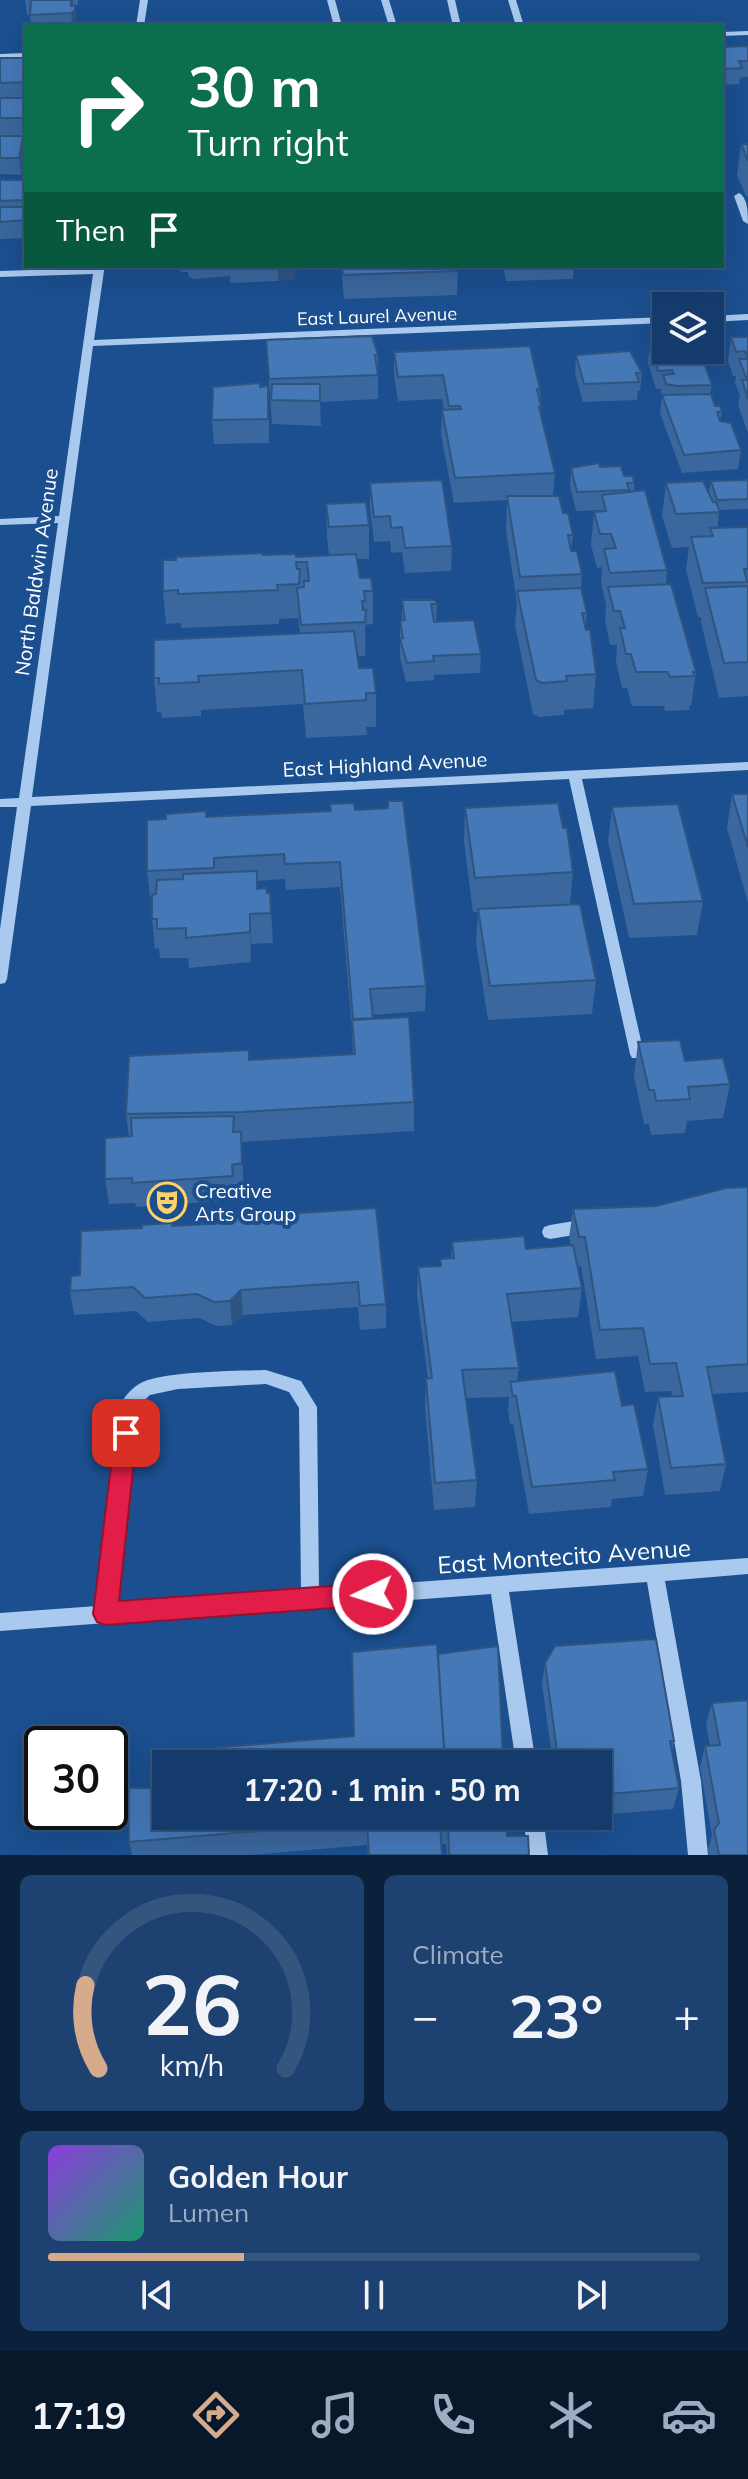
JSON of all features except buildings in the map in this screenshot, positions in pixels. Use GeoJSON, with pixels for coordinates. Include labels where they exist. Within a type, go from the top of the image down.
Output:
{"type":"FeatureCollection","features":[{"type":"Feature","properties":{"kind":"street"},"geometry":{"type":"LineString","coordinates":[[140,24],[144,0]]}},
{"type":"Feature","properties":{"kind":"street"},"geometry":{"type":"LineString","coordinates":[[331,0],[337,24]]}},
{"type":"Feature","properties":{"kind":"street"},"geometry":{"type":"LineString","coordinates":[[385,0],[392,24]]}},
{"type":"Feature","properties":{"kind":"street"},"geometry":{"type":"LineString","coordinates":[[451,0],[457,24]]}},
{"type":"Feature","properties":{"kind":"street"},"geometry":{"type":"LineString","coordinates":[[512,0],[519,24]]}},
{"type":"Feature","properties":{"kind":"street"},"geometry":{"type":"LineString","coordinates":[[724,34],[748,33]]}},
{"type":"Feature","properties":{"kind":"street"},"geometry":{"type":"LineString","coordinates":[[0,57],[24,56]]}},
{"type":"Feature","properties":{"kind":"street"},"geometry":{"type":"LineString","coordinates":[[739,196],[746,207],[748,221]]}},
{"type":"Feature","properties":{"kind":"street"},"geometry":{"type":"LineString","coordinates":[[0,274],[99,268]]}},
{"type":"Feature","properties":{"kind":"street","name":"North Baldwin Avenue"},"geometry":{"type":"LineString","coordinates":[[0,979],[99,268]]}},
{"type":"Feature","properties":{"kind":"street"},"geometry":{"type":"LineString","coordinates":[[724,318],[748,317]]}},
{"type":"Feature","properties":{"kind":"street","name":"East Laurel Avenue"},"geometry":{"type":"LineString","coordinates":[[89,343],[652,321]]}},
{"type":"Feature","properties":{"kind":"street"},"geometry":{"type":"LineString","coordinates":[[0,522],[64,519]]}},
{"type":"Feature","properties":{"kind":"street","name":"East Highland Avenue"},"geometry":{"type":"LineString","coordinates":[[0,803],[748,766]]}},
{"type":"Feature","properties":{"kind":"street"},"geometry":{"type":"LineString","coordinates":[[575,775],[637,1054]]}},
{"type":"Feature","properties":{"kind":"street"},"geometry":{"type":"LineString","coordinates":[[550,1232],[595,1224]]}},
{"type":"Feature","properties":{"kind":"street"},"geometry":{"type":"LineString","coordinates":[[105,1614],[130,1403],[145,1389],[178,1382],[266,1377],[295,1386],[308,1407],[310,1598]]}},
{"type":"Feature","properties":{"kind":"street","name":"East Montecito Avenue"},"geometry":{"type":"LineString","coordinates":[[0,1622],[748,1566]]}},
{"type":"Feature","properties":{"kind":"street"},"geometry":{"type":"LineString","coordinates":[[655,1573],[691,1781],[698,1855]]}},
{"type":"Feature","properties":{"kind":"street"},"geometry":{"type":"LineString","coordinates":[[499,1585],[524,1750]]}},
{"type":"Feature","properties":{"kind":"street"},"geometry":{"type":"LineString","coordinates":[[535,1830],[538,1855]]}},
{"type":"Feature","properties":{"kind":"place","name":"Creative Arts Group"},"geometry":{"type":"Point","coordinates":[167,1202]}},
{"type":"Feature","properties":{"kind":"route"},"geometry":{"type":"LineString","coordinates":[[126,1433],[105,1614],[373,1594]]}}]}
